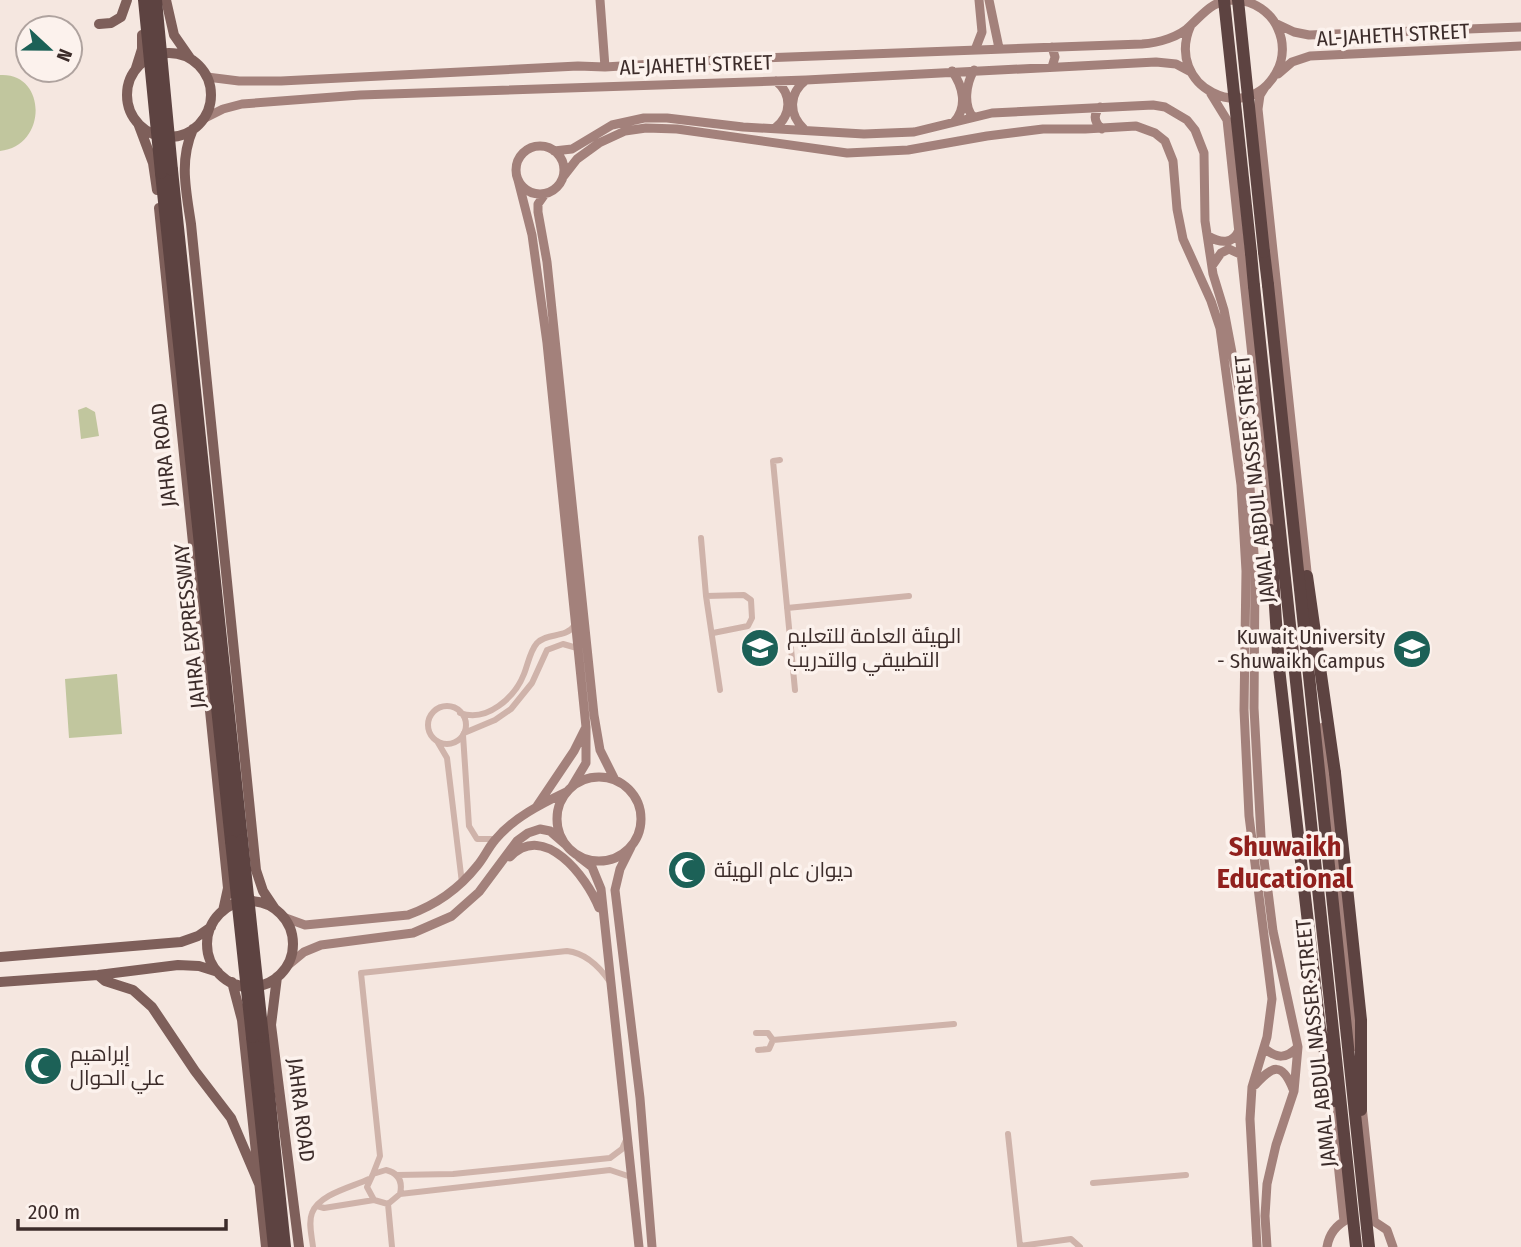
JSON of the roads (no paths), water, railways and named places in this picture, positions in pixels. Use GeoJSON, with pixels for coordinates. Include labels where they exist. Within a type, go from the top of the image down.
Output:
{"type":"FeatureCollection","features":[{"type":"Feature","properties":{"kind":"highway","name":"JAHRA EXPRESSWAY"},"geometry":{"type":"LineString","coordinates":[[144,0],[274,1247]]}},
{"type":"Feature","properties":{"kind":"highway","name":"JAHRA EXPRESSWAY"},"geometry":{"type":"LineString","coordinates":[[156,0],[285,1247]]}},
{"type":"Feature","properties":{"kind":"highway","name":"JAMAL ABDUL NASSER STREET"},"geometry":{"type":"LineString","coordinates":[[1224,0],[1353,1150],[1369,1247]]}},
{"type":"Feature","properties":{"kind":"highway","name":"JAMAL ABDUL NASSER STREET"},"geometry":{"type":"LineString","coordinates":[[1238,0],[1353,1150],[1356,1247]]}},
{"type":"Feature","properties":{"kind":"highway"},"geometry":{"type":"LineString","coordinates":[[1270,530],[1279,668],[1320,1028],[1353,1150]]}},
{"type":"Feature","properties":{"kind":"highway"},"geometry":{"type":"LineString","coordinates":[[1307,576],[1335,773],[1361,1020],[1363,1081],[1353,1150]]}},
{"type":"Feature","properties":{"kind":"main road"},"geometry":{"type":"LineString","coordinates":[[99,24],[111,23],[121,17],[127,0]]}},
{"type":"Feature","properties":{"kind":"main road"},"geometry":{"type":"LineString","coordinates":[[138,0],[143,41],[127,93],[129,106],[138,123],[148,131],[161,136],[174,136],[193,129],[203,120],[211,95],[207,77],[174,35],[166,0]]}},
{"type":"Feature","properties":{"kind":"main road"},"geometry":{"type":"LineString","coordinates":[[136,69],[145,60],[158,54],[177,53],[190,58]]}},
{"type":"Feature","properties":{"kind":"main road","name":"JAHRA ROAD"},"geometry":{"type":"LineString","coordinates":[[138,123],[153,163],[155,178],[228,888],[223,911]]}},
{"type":"Feature","properties":{"kind":"main road"},"geometry":{"type":"LineString","coordinates":[[0,982],[187,965],[219,973],[232,982],[255,986],[276,977],[287,966],[293,944],[291,930],[263,891],[256,870],[191,224],[183,174],[186,149],[193,129]]}},
{"type":"Feature","properties":{"kind":"main road"},"geometry":{"type":"LineString","coordinates":[[0,957],[152,946],[191,939],[211,927],[223,911],[245,901],[261,902],[275,909]]}},
{"type":"Feature","properties":{"kind":"main road"},"geometry":{"type":"LineString","coordinates":[[211,927],[208,951],[219,973]]}},
{"type":"Feature","properties":{"kind":"main road"},"geometry":{"type":"LineString","coordinates":[[152,946],[173,952],[175,959],[169,966]]}},
{"type":"Feature","properties":{"kind":"main road"},"geometry":{"type":"LineString","coordinates":[[98,975],[105,981],[133,990],[152,1007],[202,1082],[231,1118],[260,1186]]}},
{"type":"Feature","properties":{"kind":"main road","name":"JAHRA ROAD"},"geometry":{"type":"LineString","coordinates":[[276,977],[271,1024],[299,1247]]}},
{"type":"Feature","properties":{"kind":"main road"},"geometry":{"type":"LineString","coordinates":[[232,982],[242,1020],[266,1247]]}},
{"type":"Feature","properties":{"kind":"street"},"geometry":{"type":"LineString","coordinates":[[600,0],[606,67]]}},
{"type":"Feature","properties":{"kind":"street"},"geometry":{"type":"LineString","coordinates":[[975,50],[982,32],[979,0]]}},
{"type":"Feature","properties":{"kind":"street"},"geometry":{"type":"LineString","coordinates":[[989,0],[993,30],[999,48]]}},
{"type":"Feature","properties":{"kind":"street"},"geometry":{"type":"LineString","coordinates":[[1265,87],[1238,98],[1224,97],[1200,85],[1191,72],[1185,48],[1191,25],[1209,4],[1251,2],[1276,24],[1282,40],[1282,53],[1274,77],[1260,95],[1258,109],[1374,1219]]}},
{"type":"Feature","properties":{"kind":"street","name":"AL-JAHETH STREET"},"geometry":{"type":"LineString","coordinates":[[1276,24],[1287,30],[1309,35],[1521,27]]}},
{"type":"Feature","properties":{"kind":"street","name":"AL-JAHETH STREET"},"geometry":{"type":"LineString","coordinates":[[207,77],[239,81],[281,81],[999,48],[1150,44],[1172,37],[1191,25]]}},
{"type":"Feature","properties":{"kind":"street"},"geometry":{"type":"LineString","coordinates":[[982,32],[993,30]]}},
{"type":"Feature","properties":{"kind":"street"},"geometry":{"type":"LineString","coordinates":[[1361,53],[1360,41],[1366,33]]}},
{"type":"Feature","properties":{"kind":"street","name":"AL-JAHETH STREET"},"geometry":{"type":"LineString","coordinates":[[1274,77],[1292,62],[1303,58],[1521,46]]}},
{"type":"Feature","properties":{"kind":"street"},"geometry":{"type":"LineString","coordinates":[[1052,47],[1055,57],[1052,67]]}},
{"type":"Feature","properties":{"kind":"street","name":"AL-JAHETH STREET"},"geometry":{"type":"LineString","coordinates":[[203,120],[223,109],[242,104],[360,95],[776,81],[1163,62],[1176,64],[1191,72]]}},
{"type":"Feature","properties":{"kind":"street"},"geometry":{"type":"LineString","coordinates":[[649,84],[644,74],[650,64]]}},
{"type":"Feature","properties":{"kind":"street"},"geometry":{"type":"LineString","coordinates":[[973,117],[968,107],[967,87],[974,70]]}},
{"type":"Feature","properties":{"kind":"street"},"geometry":{"type":"LineString","coordinates":[[951,71],[961,86],[963,108],[954,122]]}},
{"type":"Feature","properties":{"kind":"street"},"geometry":{"type":"LineString","coordinates":[[804,129],[794,117],[792,101],[795,91],[806,79]]}},
{"type":"Feature","properties":{"kind":"street"},"geometry":{"type":"LineString","coordinates":[[775,128],[786,116],[788,104],[784,89],[776,81]]}},
{"type":"Feature","properties":{"kind":"street"},"geometry":{"type":"LineString","coordinates":[[1210,92],[1227,120],[1345,1221]]}},
{"type":"Feature","properties":{"kind":"street"},"geometry":{"type":"LineString","coordinates":[[615,780],[597,739],[575,625],[566,484],[537,264],[518,180],[517,164],[523,153],[541,146],[554,151],[572,149],[612,125],[644,118],[864,134],[914,132],[992,113],[1153,105],[1178,113],[1195,130],[1205,153],[1205,221],[1212,266],[1224,310],[1248,453],[1250,606],[1261,836],[1273,931],[1298,1047],[1294,1091],[1276,1145],[1267,1184],[1265,1246]]}},
{"type":"Feature","properties":{"kind":"street"},"geometry":{"type":"LineString","coordinates":[[1084,107],[1089,116],[1085,130]]}},
{"type":"Feature","properties":{"kind":"street"},"geometry":{"type":"LineString","coordinates":[[1100,107],[1095,116],[1102,129]]}},
{"type":"Feature","properties":{"kind":"street"},"geometry":{"type":"LineString","coordinates":[[565,844],[557,818],[560,804],[586,762],[586,727],[547,262],[538,204],[545,194],[556,188],[577,159],[599,143],[625,131],[646,128],[677,129],[847,153],[908,150],[1043,129],[1085,130],[1136,125],[1165,141],[1173,160],[1177,209],[1183,239],[1220,328],[1238,453],[1250,583]]}},
{"type":"Feature","properties":{"kind":"street"},"geometry":{"type":"LineString","coordinates":[[847,153],[852,141],[848,133]]}},
{"type":"Feature","properties":{"kind":"street"},"geometry":{"type":"LineString","coordinates":[[861,152],[858,140],[864,134]]}},
{"type":"Feature","properties":{"kind":"street"},"geometry":{"type":"LineString","coordinates":[[554,151],[563,165],[563,177]]}},
{"type":"Feature","properties":{"kind":"street"},"geometry":{"type":"LineString","coordinates":[[518,180],[529,192],[545,194]]}},
{"type":"Feature","properties":{"kind":"street"},"geometry":{"type":"LineString","coordinates":[[1208,236],[1219,242],[1226,242],[1235,237],[1239,230]]}},
{"type":"Feature","properties":{"kind":"street"},"geometry":{"type":"LineString","coordinates":[[1212,266],[1220,253],[1229,249],[1242,255]]}},
{"type":"Feature","properties":{"kind":"street"},"geometry":{"type":"LineString","coordinates":[[780,460],[773,461],[783,527],[795,690]]}},
{"type":"Feature","properties":{"kind":"street"},"geometry":{"type":"LineString","coordinates":[[701,538],[706,596],[720,690]]}},
{"type":"Feature","properties":{"kind":"street"},"geometry":{"type":"LineString","coordinates":[[706,596],[744,595],[751,600],[752,618],[748,626],[713,633]]}},
{"type":"Feature","properties":{"kind":"street"},"geometry":{"type":"LineString","coordinates":[[787,608],[909,596]]}},
{"type":"Feature","properties":{"kind":"street"},"geometry":{"type":"LineString","coordinates":[[1250,606],[1244,710],[1250,816],[1272,999],[1264,1048],[1252,1087],[1250,1119],[1265,1246]]}},
{"type":"Feature","properties":{"kind":"street"},"geometry":{"type":"LineString","coordinates":[[462,883],[447,758],[428,726],[433,713],[443,707],[450,707],[475,716],[499,706],[518,686],[538,642],[547,637],[567,633],[575,625]]}},
{"type":"Feature","properties":{"kind":"street"},"geometry":{"type":"LineString","coordinates":[[437,741],[448,744],[495,720],[511,709],[532,683],[547,650],[563,644],[580,644]]}},
{"type":"Feature","properties":{"kind":"street"},"geometry":{"type":"LineString","coordinates":[[460,712],[465,722],[463,734],[468,826],[477,839],[495,839]]}},
{"type":"Feature","properties":{"kind":"street"},"geometry":{"type":"LineString","coordinates":[[537,806],[574,751],[586,727]]}},
{"type":"Feature","properties":{"kind":"street"},"geometry":{"type":"LineString","coordinates":[[284,917],[305,925],[398,916],[421,910],[443,900],[462,883],[495,839],[537,806],[591,778],[615,780],[633,793],[642,817],[640,830],[620,869],[615,890],[647,1167],[652,1247]]}},
{"type":"Feature","properties":{"kind":"street"},"geometry":{"type":"LineString","coordinates":[[493,876],[517,841],[528,833],[540,830],[550,831],[592,867],[597,877],[601,889],[639,1247]]}},
{"type":"Feature","properties":{"kind":"street"},"geometry":{"type":"LineString","coordinates":[[287,966],[304,952],[321,945],[400,935],[434,925],[452,916],[479,892],[515,852],[533,845],[543,845],[556,852],[580,876],[594,895],[602,916]]}},
{"type":"Feature","properties":{"kind":"street"},"geometry":{"type":"LineString","coordinates":[[579,857],[607,861],[620,856],[631,847]]}},
{"type":"Feature","properties":{"kind":"street"},"geometry":{"type":"LineString","coordinates":[[398,916],[400,935]]}},
{"type":"Feature","properties":{"kind":"street"},"geometry":{"type":"LineString","coordinates":[[374,1200],[367,1187],[380,1156],[361,973],[567,951],[581,954],[591,960],[610,984]]}},
{"type":"Feature","properties":{"kind":"street"},"geometry":{"type":"LineString","coordinates":[[610,984],[626,984]]}},
{"type":"Feature","properties":{"kind":"street"},"geometry":{"type":"LineString","coordinates":[[773,1040],[954,1024]]}},
{"type":"Feature","properties":{"kind":"street"},"geometry":{"type":"LineString","coordinates":[[756,1033],[768,1033],[773,1040]]}},
{"type":"Feature","properties":{"kind":"street"},"geometry":{"type":"LineString","coordinates":[[758,1050],[769,1049],[773,1040]]}},
{"type":"Feature","properties":{"kind":"street"},"geometry":{"type":"LineString","coordinates":[[1264,1048],[1280,1057],[1289,1056],[1298,1047]]}},
{"type":"Feature","properties":{"kind":"street"},"geometry":{"type":"LineString","coordinates":[[1252,1087],[1268,1070],[1281,1069],[1294,1091]]}},
{"type":"Feature","properties":{"kind":"street"},"geometry":{"type":"LineString","coordinates":[[1008,1133],[1020,1246],[1071,1239],[1080,1247]]}},
{"type":"Feature","properties":{"kind":"street"},"geometry":{"type":"LineString","coordinates":[[313,1247],[312,1211],[324,1199],[386,1170],[395,1173],[453,1174],[591,1159],[615,1155],[622,1149],[627,1138]]}},
{"type":"Feature","properties":{"kind":"street"},"geometry":{"type":"LineString","coordinates":[[380,1156],[401,1181],[400,1194]]}},
{"type":"Feature","properties":{"kind":"street"},"geometry":{"type":"LineString","coordinates":[[591,1159],[592,1172]]}},
{"type":"Feature","properties":{"kind":"street"},"geometry":{"type":"LineString","coordinates":[[388,1204],[400,1194],[592,1172],[617,1171],[631,1177]]}},
{"type":"Feature","properties":{"kind":"street"},"geometry":{"type":"LineString","coordinates":[[1093,1183],[1186,1175]]}},
{"type":"Feature","properties":{"kind":"street"},"geometry":{"type":"LineString","coordinates":[[317,1206],[324,1209],[374,1200],[388,1204]]}},
{"type":"Feature","properties":{"kind":"street"},"geometry":{"type":"LineString","coordinates":[[388,1204],[392,1247]]}},
{"type":"Feature","properties":{"kind":"street"},"geometry":{"type":"LineString","coordinates":[[1326,1246],[1337,1227],[1354,1217],[1374,1219],[1387,1230],[1393,1247]]}},
{"type":"Feature","properties":{"kind":"place","name":"الهيئة العامة للتعليم التطبيقي والتدريب"},"geometry":{"type":"Point","coordinates":[760,648]}},
{"type":"Feature","properties":{"kind":"place","name":"Kuwait University - Shuwaikh Campus"},"geometry":{"type":"Point","coordinates":[1412,649]}},
{"type":"Feature","properties":{"kind":"place","name":"ديوان عام الهيئة"},"geometry":{"type":"Point","coordinates":[687,870]}},
{"type":"Feature","properties":{"kind":"place","name":"إبراهيم علي الحوال"},"geometry":{"type":"Point","coordinates":[43,1066]}},
{"type":"Feature","properties":{"kind":"district","name":"Shuwaikh Educational"},"geometry":{"type":"Point","coordinates":[1285,862]}}]}
